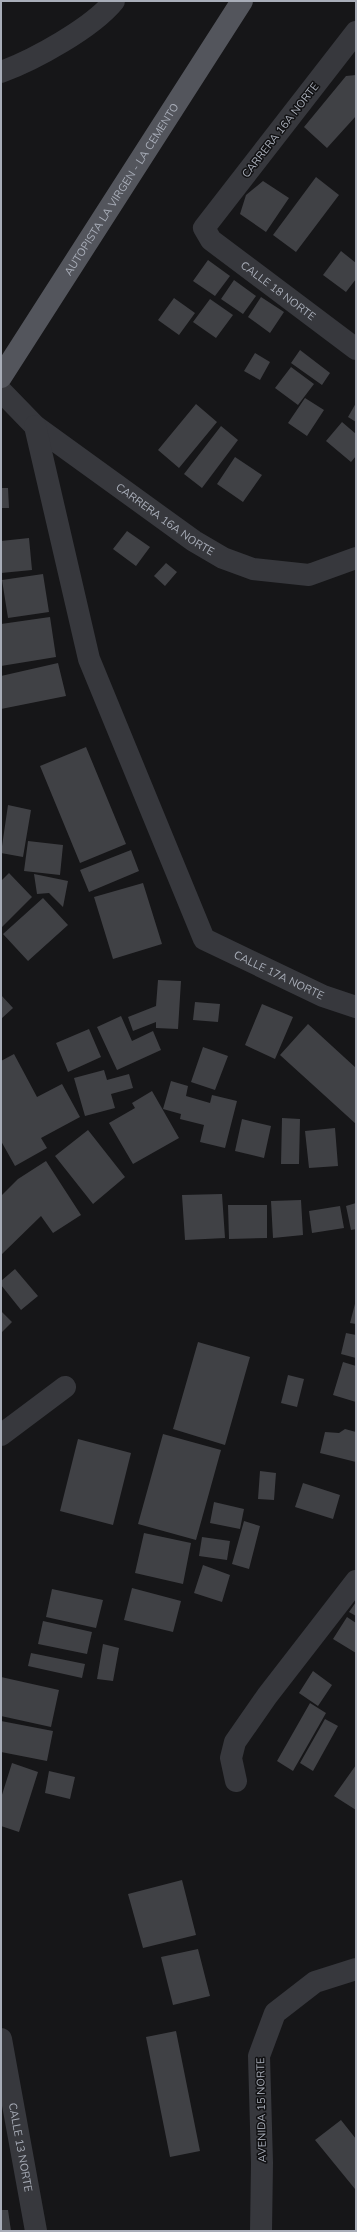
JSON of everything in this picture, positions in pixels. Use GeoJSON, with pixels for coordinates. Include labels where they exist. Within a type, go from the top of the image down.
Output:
{"type":"FeatureCollection","features":[{"type":"Feature","properties":{"kind":"main road","name":"AUTOPISTA LA VIRGEN - LA CEMENTO"},"geometry":{"type":"LineString","coordinates":[[1,377],[242,1]]}},
{"type":"Feature","properties":{"kind":"street"},"geometry":{"type":"LineString","coordinates":[[1,72],[44,51],[78,31],[108,8],[114,1]]}},
{"type":"Feature","properties":{"kind":"street","name":"CARRERA 16A NORTE"},"geometry":{"type":"LineString","coordinates":[[204,228],[352,43]]}},
{"type":"Feature","properties":{"kind":"street","name":"CALLE 18 NORTE"},"geometry":{"type":"LineString","coordinates":[[204,228],[211,240],[356,349]]}},
{"type":"Feature","properties":{"kind":"street","name":"CARRERA 16A NORTE"},"geometry":{"type":"LineString","coordinates":[[1,391],[35,426],[194,541],[223,558],[253,569],[309,575],[356,558]]}},
{"type":"Feature","properties":{"kind":"street","name":"CALLE 17A NORTE"},"geometry":{"type":"LineString","coordinates":[[35,426],[89,659],[204,939],[323,996],[356,1007]]}},
{"type":"Feature","properties":{"kind":"street"},"geometry":{"type":"LineString","coordinates":[[1,1435],[65,1387]]}},
{"type":"Feature","properties":{"kind":"street"},"geometry":{"type":"LineString","coordinates":[[236,1781],[231,1758],[235,1742],[267,1696],[356,1581]]}},
{"type":"Feature","properties":{"kind":"street","name":"AVENIDA 15 NORTE"},"geometry":{"type":"LineString","coordinates":[[267,2230],[262,2163],[259,2056],[275,2013],[315,1982],[356,1969]]}},
{"type":"Feature","properties":{"kind":"street","name":"CALLE 13 NORTE"},"geometry":{"type":"LineString","coordinates":[[1,2039],[36,2231]]}},
{"type":"Feature","properties":{"kind":"building"},"geometry":{"type":"Polygon","coordinates":[[[356,75],[356,116],[327,148],[304,127],[346,76],[356,75]]]}},
{"type":"Feature","properties":{"kind":"building"},"geometry":{"type":"Polygon","coordinates":[[[316,177],[339,195],[296,252],[273,235],[316,177]]]}},
{"type":"Feature","properties":{"kind":"building"},"geometry":{"type":"Polygon","coordinates":[[[263,181],[289,198],[266,232],[240,214],[246,195],[263,181]]]}},
{"type":"Feature","properties":{"kind":"building"},"geometry":{"type":"Polygon","coordinates":[[[341,251],[356,263],[356,279],[346,292],[323,275],[341,251]]]}},
{"type":"Feature","properties":{"kind":"building"},"geometry":{"type":"Polygon","coordinates":[[[208,260],[230,276],[215,296],[193,281],[208,260]]]}},
{"type":"Feature","properties":{"kind":"building"},"geometry":{"type":"Polygon","coordinates":[[[234,280],[256,296],[243,314],[221,299],[234,280]]]}},
{"type":"Feature","properties":{"kind":"building"},"geometry":{"type":"Polygon","coordinates":[[[261,297],[284,312],[270,333],[248,317],[261,297]]]}},
{"type":"Feature","properties":{"kind":"building"},"geometry":{"type":"Polygon","coordinates":[[[174,298],[195,313],[179,335],[158,320],[174,298]]]}},
{"type":"Feature","properties":{"kind":"building"},"geometry":{"type":"Polygon","coordinates":[[[210,299],[233,315],[216,338],[193,322],[210,299]]]}},
{"type":"Feature","properties":{"kind":"building"},"geometry":{"type":"Polygon","coordinates":[[[300,350],[330,373],[322,385],[291,363],[300,350]]]}},
{"type":"Feature","properties":{"kind":"building"},"geometry":{"type":"Polygon","coordinates":[[[255,353],[270,362],[260,380],[244,371],[255,353]]]}},
{"type":"Feature","properties":{"kind":"building"},"geometry":{"type":"Polygon","coordinates":[[[291,367],[314,384],[298,405],[275,388],[291,367]]]}},
{"type":"Feature","properties":{"kind":"building"},"geometry":{"type":"Polygon","coordinates":[[[305,398],[324,410],[307,436],[288,423],[305,398]]]}},
{"type":"Feature","properties":{"kind":"building"},"geometry":{"type":"Polygon","coordinates":[[[356,403],[356,422],[348,417],[356,403]]]}},
{"type":"Feature","properties":{"kind":"building"},"geometry":{"type":"Polygon","coordinates":[[[196,404],[217,422],[179,468],[158,450],[196,404]]]}},
{"type":"Feature","properties":{"kind":"building"},"geometry":{"type":"Polygon","coordinates":[[[342,422],[356,434],[356,456],[351,462],[326,441],[342,422]]]}},
{"type":"Feature","properties":{"kind":"building"},"geometry":{"type":"Polygon","coordinates":[[[221,426],[238,440],[202,488],[184,474],[221,426]]]}},
{"type":"Feature","properties":{"kind":"building"},"geometry":{"type":"Polygon","coordinates":[[[235,457],[262,475],[243,502],[217,484],[235,457]]]}},
{"type":"Feature","properties":{"kind":"building"},"geometry":{"type":"Polygon","coordinates":[[[1,488],[8,488],[9,508],[1,508],[1,488]]]}},
{"type":"Feature","properties":{"kind":"building"},"geometry":{"type":"Polygon","coordinates":[[[127,531],[150,547],[136,566],[113,549],[127,531]]]}},
{"type":"Feature","properties":{"kind":"building"},"geometry":{"type":"Polygon","coordinates":[[[29,538],[32,570],[1,573],[1,541],[29,538]]]}},
{"type":"Feature","properties":{"kind":"building"},"geometry":{"type":"Polygon","coordinates":[[[166,563],[177,572],[165,586],[154,576],[166,563]]]}},
{"type":"Feature","properties":{"kind":"building"},"geometry":{"type":"Polygon","coordinates":[[[43,574],[49,612],[8,618],[2,580],[43,574]]]}},
{"type":"Feature","properties":{"kind":"building"},"geometry":{"type":"Polygon","coordinates":[[[50,617],[56,657],[1,666],[1,624],[50,617]]]}},
{"type":"Feature","properties":{"kind":"building"},"geometry":{"type":"Polygon","coordinates":[[[58,663],[66,696],[1,709],[1,676],[58,663]]]}},
{"type":"Feature","properties":{"kind":"building"},"geometry":{"type":"Polygon","coordinates":[[[86,747],[126,844],[80,863],[40,766],[86,747]]]}},
{"type":"Feature","properties":{"kind":"building"},"geometry":{"type":"Polygon","coordinates":[[[8,805],[31,810],[23,857],[1,853],[8,805]]]}},
{"type":"Feature","properties":{"kind":"building"},"geometry":{"type":"Polygon","coordinates":[[[28,841],[63,845],[60,875],[24,871],[28,841]]]}},
{"type":"Feature","properties":{"kind":"building"},"geometry":{"type":"Polygon","coordinates":[[[131,850],[139,871],[89,892],[80,870],[131,850]]]}},
{"type":"Feature","properties":{"kind":"building"},"geometry":{"type":"Polygon","coordinates":[[[9,873],[32,897],[1,928],[1,881],[9,873]]]}},
{"type":"Feature","properties":{"kind":"building"},"geometry":{"type":"Polygon","coordinates":[[[34,874],[68,881],[63,907],[49,893],[37,894],[34,874]]]}},
{"type":"Feature","properties":{"kind":"building"},"geometry":{"type":"Polygon","coordinates":[[[143,883],[162,944],[113,959],[94,897],[143,883]]]}},
{"type":"Feature","properties":{"kind":"building"},"geometry":{"type":"Polygon","coordinates":[[[43,898],[68,925],[28,961],[3,934],[43,898]]]}},
{"type":"Feature","properties":{"kind":"building"},"geometry":{"type":"Polygon","coordinates":[[[158,980],[181,981],[178,1029],[156,1028],[156,1022],[133,1031],[128,1017],[156,1006],[158,980]]]}},
{"type":"Feature","properties":{"kind":"building"},"geometry":{"type":"Polygon","coordinates":[[[1,995],[13,1008],[1,1019],[1,995]]]}},
{"type":"Feature","properties":{"kind":"building"},"geometry":{"type":"Polygon","coordinates":[[[195,1002],[220,1004],[218,1022],[193,1020],[195,1002]]]}},
{"type":"Feature","properties":{"kind":"building"},"geometry":{"type":"Polygon","coordinates":[[[262,1004],[293,1017],[275,1059],[245,1045],[262,1004]]]}},
{"type":"Feature","properties":{"kind":"building"},"geometry":{"type":"Polygon","coordinates":[[[121,1016],[132,1041],[153,1031],[161,1050],[117,1070],[97,1027],[121,1016]]]}},
{"type":"Feature","properties":{"kind":"building"},"geometry":{"type":"Polygon","coordinates":[[[308,1024],[356,1068],[356,1124],[280,1055],[308,1024]]]}},
{"type":"Feature","properties":{"kind":"building"},"geometry":{"type":"Polygon","coordinates":[[[89,1029],[101,1057],[68,1072],[56,1043],[89,1029]]]}},
{"type":"Feature","properties":{"kind":"building"},"geometry":{"type":"Polygon","coordinates":[[[203,1047],[228,1056],[215,1090],[191,1082],[203,1047]]]}},
{"type":"Feature","properties":{"kind":"building"},"geometry":{"type":"Polygon","coordinates":[[[14,1054],[37,1097],[62,1084],[80,1117],[41,1138],[47,1148],[15,1166],[1,1141],[1,1061],[14,1054]]]}},
{"type":"Feature","properties":{"kind":"building"},"geometry":{"type":"Polygon","coordinates":[[[104,1070],[107,1080],[129,1074],[133,1088],[111,1094],[115,1108],[85,1116],[74,1078],[104,1070]]]}},
{"type":"Feature","properties":{"kind":"building"},"geometry":{"type":"Polygon","coordinates":[[[171,1081],[188,1086],[186,1096],[210,1103],[212,1095],[237,1101],[225,1148],[200,1142],[204,1125],[180,1119],[181,1114],[163,1109],[171,1081]]]}},
{"type":"Feature","properties":{"kind":"building"},"geometry":{"type":"Polygon","coordinates":[[[152,1091],[179,1138],[133,1164],[109,1123],[135,1108],[132,1103],[152,1091]]]}},
{"type":"Feature","properties":{"kind":"building"},"geometry":{"type":"Polygon","coordinates":[[[282,1118],[300,1119],[299,1164],[281,1164],[282,1118]]]}},
{"type":"Feature","properties":{"kind":"building"},"geometry":{"type":"Polygon","coordinates":[[[242,1119],[271,1126],[264,1158],[235,1151],[242,1119]]]}},
{"type":"Feature","properties":{"kind":"building"},"geometry":{"type":"Polygon","coordinates":[[[335,1128],[338,1166],[309,1168],[305,1131],[335,1128]]]}},
{"type":"Feature","properties":{"kind":"building"},"geometry":{"type":"Polygon","coordinates":[[[88,1130],[125,1177],[93,1204],[55,1156],[88,1130]]]}},
{"type":"Feature","properties":{"kind":"building"},"geometry":{"type":"Polygon","coordinates":[[[46,1161],[81,1215],[53,1233],[41,1216],[1,1255],[1,1196],[18,1179],[46,1161]]]}},
{"type":"Feature","properties":{"kind":"building"},"geometry":{"type":"Polygon","coordinates":[[[222,1194],[225,1238],[185,1240],[182,1195],[222,1194]]]}},
{"type":"Feature","properties":{"kind":"building"},"geometry":{"type":"Polygon","coordinates":[[[301,1200],[303,1235],[273,1238],[271,1201],[301,1200]]]}},
{"type":"Feature","properties":{"kind":"building"},"geometry":{"type":"Polygon","coordinates":[[[356,1203],[356,1229],[351,1230],[346,1206],[356,1203]]]}},
{"type":"Feature","properties":{"kind":"building"},"geometry":{"type":"Polygon","coordinates":[[[228,1205],[267,1205],[267,1238],[229,1239],[228,1205]]]}},
{"type":"Feature","properties":{"kind":"building"},"geometry":{"type":"Polygon","coordinates":[[[340,1206],[344,1228],[312,1233],[309,1211],[340,1206]]]}},
{"type":"Feature","properties":{"kind":"building"},"geometry":{"type":"Polygon","coordinates":[[[15,1269],[38,1296],[21,1310],[1,1285],[1,1281],[15,1269]]]}},
{"type":"Feature","properties":{"kind":"building"},"geometry":{"type":"Polygon","coordinates":[[[356,1300],[356,1324],[350,1323],[356,1300]]]}},
{"type":"Feature","properties":{"kind":"building"},"geometry":{"type":"Polygon","coordinates":[[[1,1311],[12,1322],[1,1333],[1,1311]]]}},
{"type":"Feature","properties":{"kind":"building"},"geometry":{"type":"Polygon","coordinates":[[[346,1333],[356,1335],[356,1358],[341,1354],[346,1333]]]}},
{"type":"Feature","properties":{"kind":"building"},"geometry":{"type":"Polygon","coordinates":[[[198,1342],[250,1357],[225,1445],[173,1429],[198,1342]]]}},
{"type":"Feature","properties":{"kind":"building"},"geometry":{"type":"Polygon","coordinates":[[[343,1362],[356,1366],[356,1402],[333,1395],[343,1362]]]}},
{"type":"Feature","properties":{"kind":"building"},"geometry":{"type":"Polygon","coordinates":[[[288,1375],[304,1379],[297,1407],[281,1403],[288,1375]]]}},
{"type":"Feature","properties":{"kind":"building"},"geometry":{"type":"Polygon","coordinates":[[[345,1429],[356,1432],[356,1462],[320,1453],[325,1432],[339,1433],[345,1429]]]}},
{"type":"Feature","properties":{"kind":"building"},"geometry":{"type":"Polygon","coordinates":[[[163,1434],[221,1450],[196,1540],[138,1524],[163,1434]]]}},
{"type":"Feature","properties":{"kind":"building"},"geometry":{"type":"Polygon","coordinates":[[[78,1439],[131,1453],[113,1525],[60,1511],[78,1439]]]}},
{"type":"Feature","properties":{"kind":"building"},"geometry":{"type":"Polygon","coordinates":[[[260,1471],[276,1473],[274,1500],[258,1499],[260,1471]]]}},
{"type":"Feature","properties":{"kind":"building"},"geometry":{"type":"Polygon","coordinates":[[[303,1483],[340,1495],[333,1519],[295,1507],[303,1483]]]}},
{"type":"Feature","properties":{"kind":"building"},"geometry":{"type":"Polygon","coordinates":[[[214,1502],[244,1509],[240,1529],[210,1523],[214,1502]]]}},
{"type":"Feature","properties":{"kind":"building"},"geometry":{"type":"Polygon","coordinates":[[[244,1521],[260,1526],[249,1569],[232,1564],[244,1521]]]}},
{"type":"Feature","properties":{"kind":"building"},"geometry":{"type":"Polygon","coordinates":[[[144,1533],[191,1543],[183,1584],[135,1573],[144,1533]]]}},
{"type":"Feature","properties":{"kind":"building"},"geometry":{"type":"Polygon","coordinates":[[[202,1537],[230,1541],[227,1560],[199,1556],[202,1537]]]}},
{"type":"Feature","properties":{"kind":"building"},"geometry":{"type":"Polygon","coordinates":[[[203,1565],[230,1575],[222,1602],[194,1593],[203,1565]]]}},
{"type":"Feature","properties":{"kind":"building"},"geometry":{"type":"Polygon","coordinates":[[[132,1588],[181,1601],[173,1632],[124,1620],[132,1588]]]}},
{"type":"Feature","properties":{"kind":"building"},"geometry":{"type":"Polygon","coordinates":[[[52,1589],[103,1600],[96,1628],[46,1617],[52,1589]]]}},
{"type":"Feature","properties":{"kind":"building"},"geometry":{"type":"Polygon","coordinates":[[[356,1602],[356,1616],[349,1612],[356,1602]]]}},
{"type":"Feature","properties":{"kind":"building"},"geometry":{"type":"Polygon","coordinates":[[[347,1617],[356,1623],[356,1653],[333,1639],[347,1617]]]}},
{"type":"Feature","properties":{"kind":"building"},"geometry":{"type":"Polygon","coordinates":[[[43,1621],[92,1632],[87,1654],[38,1644],[43,1621]]]}},
{"type":"Feature","properties":{"kind":"building"},"geometry":{"type":"Polygon","coordinates":[[[103,1644],[119,1648],[113,1681],[97,1679],[103,1644]]]}},
{"type":"Feature","properties":{"kind":"building"},"geometry":{"type":"Polygon","coordinates":[[[31,1653],[85,1664],[82,1678],[28,1666],[31,1653]]]}},
{"type":"Feature","properties":{"kind":"building"},"geometry":{"type":"Polygon","coordinates":[[[313,1671],[332,1685],[318,1706],[299,1693],[313,1671]]]}},
{"type":"Feature","properties":{"kind":"building"},"geometry":{"type":"Polygon","coordinates":[[[1,1677],[59,1690],[51,1727],[1,1716],[1,1677]]]}},
{"type":"Feature","properties":{"kind":"building"},"geometry":{"type":"Polygon","coordinates":[[[310,1703],[326,1713],[293,1771],[277,1761],[310,1703]]]}},
{"type":"Feature","properties":{"kind":"building"},"geometry":{"type":"Polygon","coordinates":[[[325,1719],[338,1726],[313,1771],[300,1763],[325,1719]]]}},
{"type":"Feature","properties":{"kind":"building"},"geometry":{"type":"Polygon","coordinates":[[[1,1721],[53,1731],[47,1761],[1,1752],[1,1721]]]}},
{"type":"Feature","properties":{"kind":"building"},"geometry":{"type":"Polygon","coordinates":[[[12,1763],[38,1772],[19,1832],[1,1826],[1,1798],[12,1763]]]}},
{"type":"Feature","properties":{"kind":"building"},"geometry":{"type":"Polygon","coordinates":[[[356,1765],[356,1810],[334,1796],[356,1765]]]}},
{"type":"Feature","properties":{"kind":"building"},"geometry":{"type":"Polygon","coordinates":[[[49,1771],[75,1777],[70,1799],[45,1793],[49,1771]]]}},
{"type":"Feature","properties":{"kind":"building"},"geometry":{"type":"Polygon","coordinates":[[[182,1880],[196,1935],[143,1948],[128,1894],[182,1880]]]}},
{"type":"Feature","properties":{"kind":"building"},"geometry":{"type":"Polygon","coordinates":[[[198,1949],[210,1996],[173,2005],[161,1957],[198,1949]]]}},
{"type":"Feature","properties":{"kind":"building"},"geometry":{"type":"Polygon","coordinates":[[[176,2031],[200,2151],[170,2157],[146,2037],[176,2031]]]}},
{"type":"Feature","properties":{"kind":"building"},"geometry":{"type":"Polygon","coordinates":[[[341,2120],[356,2139],[355,2189],[315,2140],[341,2120]]]}},
{"type":"Feature","properties":{"kind":"building"},"geometry":{"type":"Polygon","coordinates":[[[1,2210],[8,2210],[11,2231],[1,2231],[1,2210]]]}}]}
